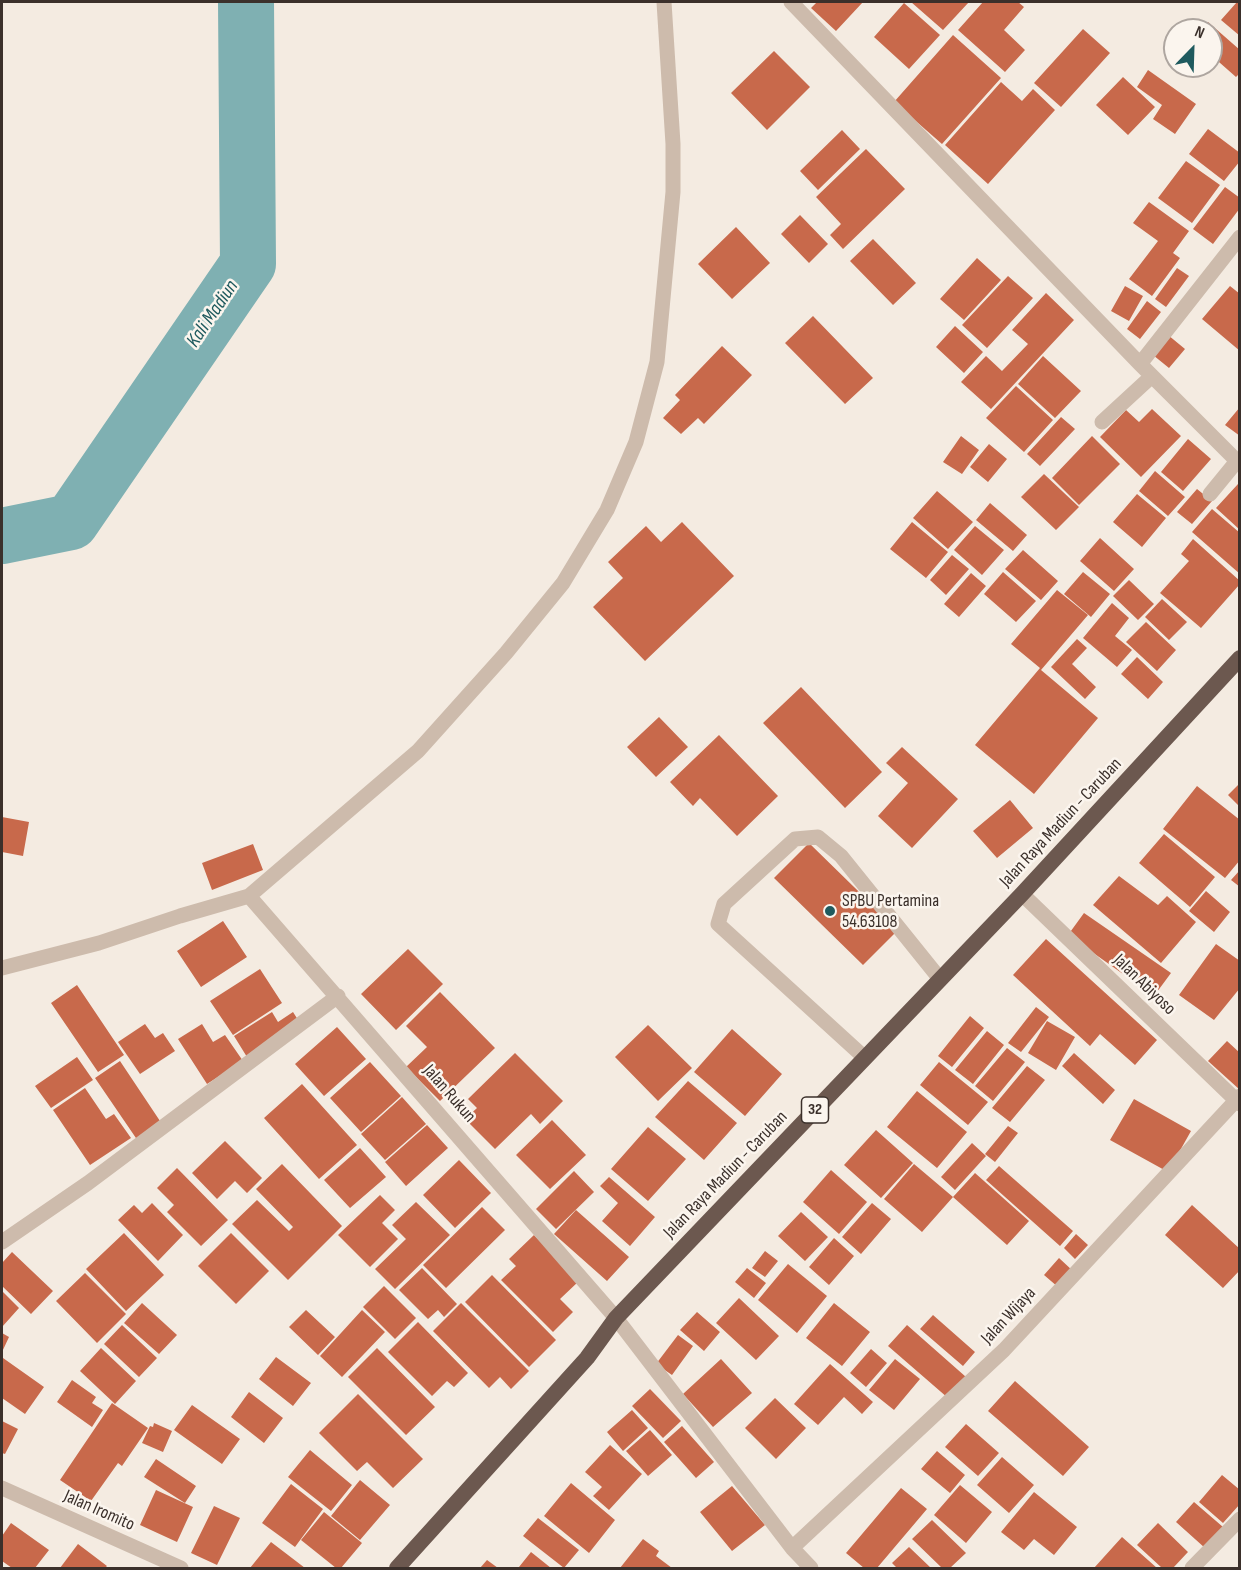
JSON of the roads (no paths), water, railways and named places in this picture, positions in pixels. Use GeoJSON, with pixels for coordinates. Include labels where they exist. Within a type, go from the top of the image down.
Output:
{"type":"FeatureCollection","features":[{"type":"Feature","properties":{"kind":"highway","name":"Jalan Raya Madiun - Caruban"},"geometry":{"type":"LineString","coordinates":[[397,1569],[587,1358],[616,1318],[1022,894],[1239,658]]}},
{"type":"Feature","properties":{"kind":"street"},"geometry":{"type":"LineString","coordinates":[[2,968],[99,943],[249,896],[418,751],[506,653],[563,584],[607,510],[636,442],[657,362],[673,192],[673,144],[664,2]]}},
{"type":"Feature","properties":{"kind":"street"},"geometry":{"type":"LineString","coordinates":[[791,2],[1140,364],[1238,462],[1210,494]]}},
{"type":"Feature","properties":{"kind":"street"},"geometry":{"type":"LineString","coordinates":[[1140,364],[1239,237]]}},
{"type":"Feature","properties":{"kind":"street"},"geometry":{"type":"LineString","coordinates":[[1102,422],[1152,376]]}},
{"type":"Feature","properties":{"kind":"street"},"geometry":{"type":"LineString","coordinates":[[865,1058],[718,924],[724,904],[795,838],[818,837],[841,856],[940,979]]}},
{"type":"Feature","properties":{"kind":"street","name":"Jalan Abiyoso"},"geometry":{"type":"LineString","coordinates":[[1022,894],[1238,1100]]}},
{"type":"Feature","properties":{"kind":"street","name":"Jalan Rukun"},"geometry":{"type":"LineString","coordinates":[[249,896],[339,996],[616,1318],[792,1548],[811,1569]]}},
{"type":"Feature","properties":{"kind":"street"},"geometry":{"type":"LineString","coordinates":[[2,1242],[88,1183],[339,996]]}},
{"type":"Feature","properties":{"kind":"street","name":"Jalan Wijaya"},"geometry":{"type":"LineString","coordinates":[[792,1548],[1004,1350],[1238,1100]]}},
{"type":"Feature","properties":{"kind":"street","name":"Jalan Iromito"},"geometry":{"type":"LineString","coordinates":[[2,1488],[181,1569]]}},
{"type":"Feature","properties":{"kind":"street"},"geometry":{"type":"LineString","coordinates":[[1192,1569],[1238,1524]]}},
{"type":"Feature","properties":{"kind":"waterway","name":"Kali Madiun"},"geometry":{"type":"LineString","coordinates":[[2,536],[71,522],[248,264],[246,2]]}},
{"type":"Feature","properties":{"kind":"place","name":"SPBU Pertamina 54.63108"},"geometry":{"type":"Point","coordinates":[830,911]}}]}
